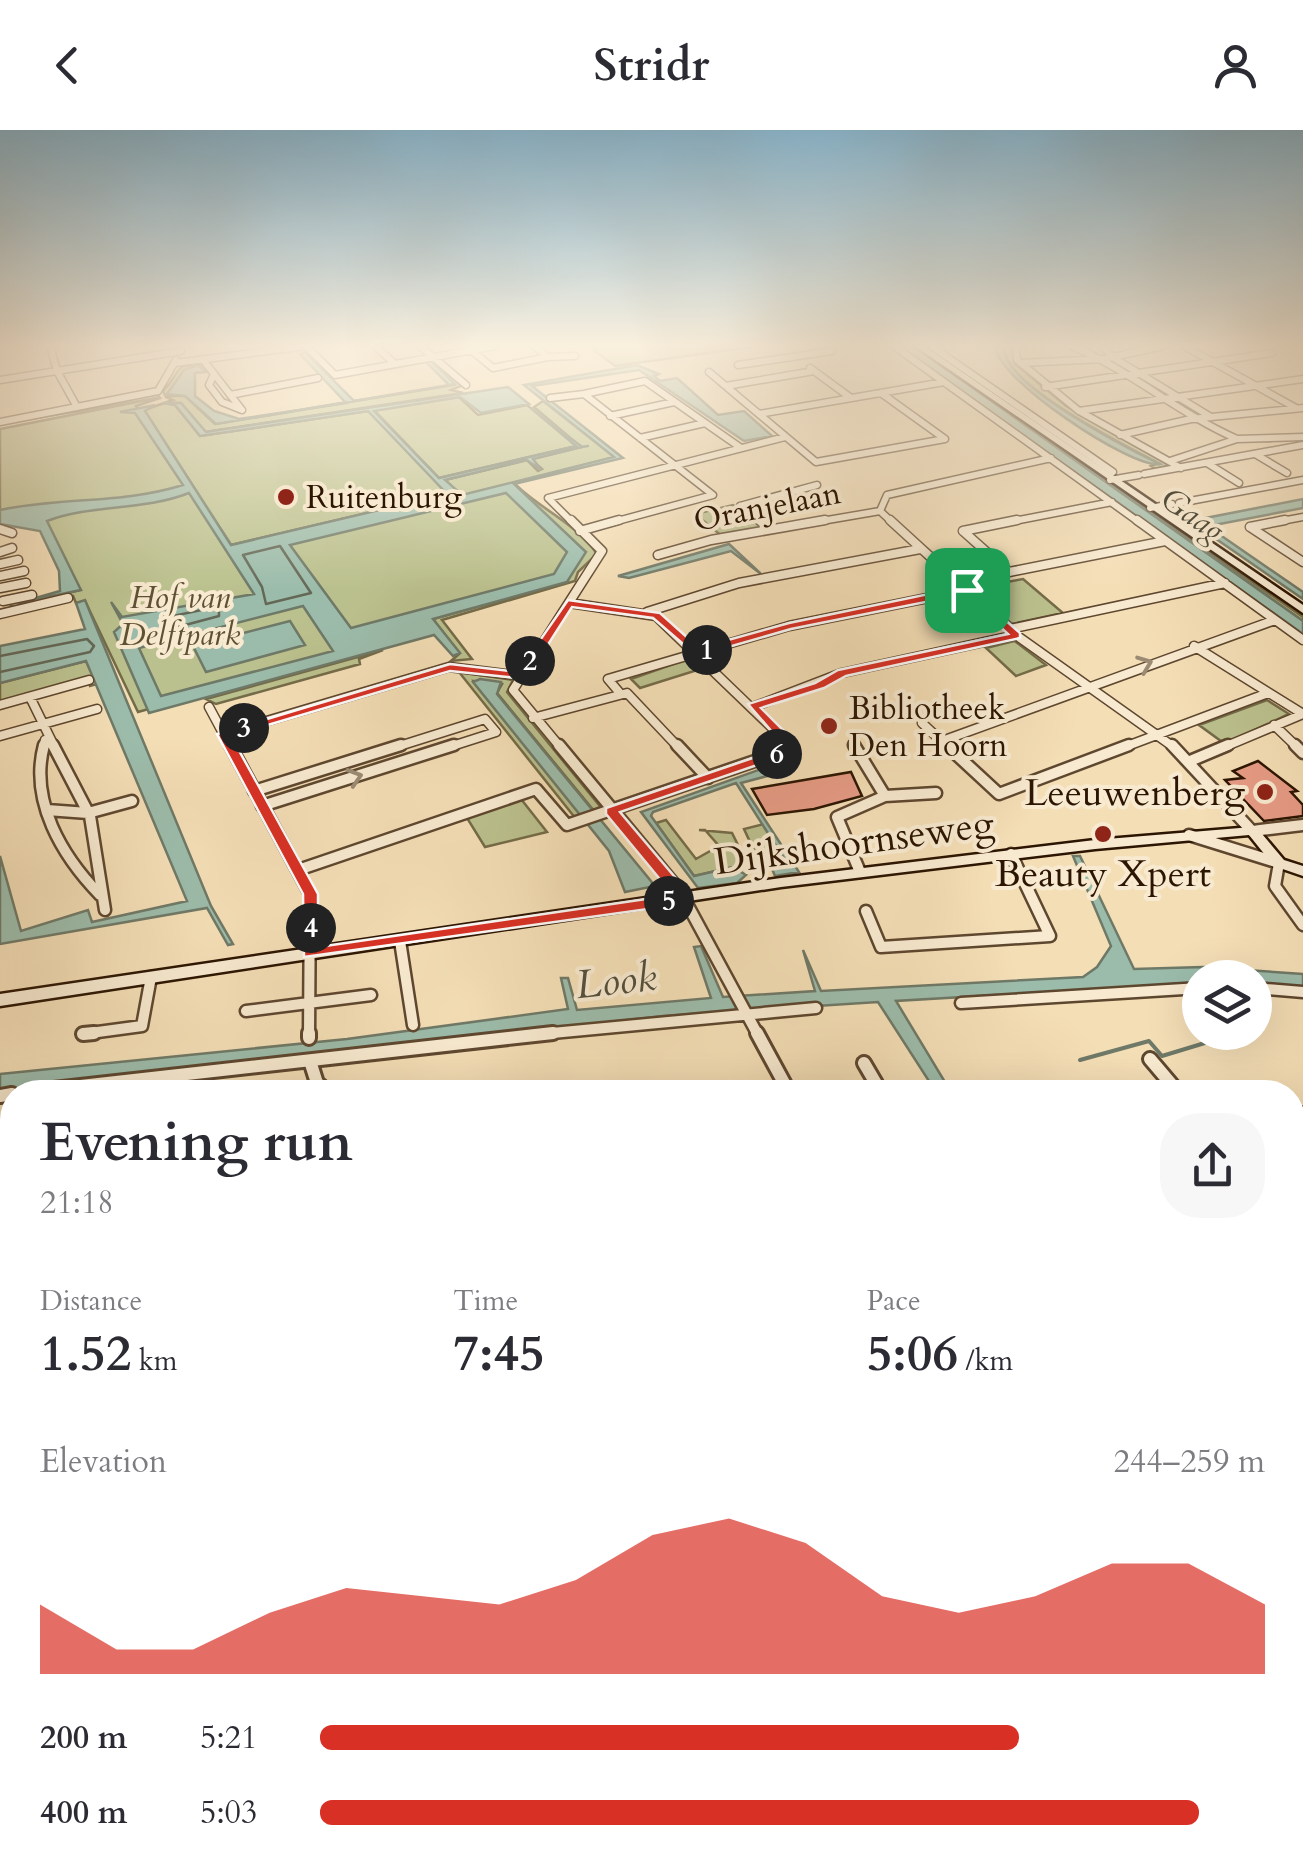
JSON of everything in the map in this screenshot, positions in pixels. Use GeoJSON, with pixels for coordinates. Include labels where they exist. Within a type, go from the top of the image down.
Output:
{"type":"FeatureCollection","features":[{"type":"Feature","properties":{"kind":"street"},"geometry":{"type":"LineString","coordinates":[[580,531],[711,497],[625,427]]}},
{"type":"Feature","properties":{"kind":"street"},"geometry":{"type":"LineString","coordinates":[[640,438],[687,427]]}},
{"type":"Feature","properties":{"kind":"street"},"geometry":{"type":"LineString","coordinates":[[711,427],[742,448]]}},
{"type":"Feature","properties":{"kind":"street"},"geometry":{"type":"LineString","coordinates":[[774,427],[816,462],[945,439],[929,427]]}},
{"type":"Feature","properties":{"kind":"street"},"geometry":{"type":"LineString","coordinates":[[1008,427],[1303,640]]}},
{"type":"Feature","properties":{"kind":"street"},"geometry":{"type":"LineString","coordinates":[[1036,427],[1112,476],[1142,475],[1302,444]]}},
{"type":"Feature","properties":{"kind":"street"},"geometry":{"type":"LineString","coordinates":[[1050,427],[1150,508],[1303,610]]}},
{"type":"Feature","properties":{"kind":"street"},"geometry":{"type":"LineString","coordinates":[[1106,427],[1181,468]]}},
{"type":"Feature","properties":{"kind":"street"},"geometry":{"type":"LineString","coordinates":[[1119,435],[1154,427]]}},
{"type":"Feature","properties":{"kind":"street"},"geometry":{"type":"LineString","coordinates":[[1210,427],[1237,439],[1302,444]]}},
{"type":"Feature","properties":{"kind":"street"},"geometry":{"type":"LineString","coordinates":[[1223,427],[1237,439]]}},
{"type":"Feature","properties":{"kind":"street"},"geometry":{"type":"LineString","coordinates":[[782,1080],[684,898],[608,812],[514,694],[602,551],[548,498],[785,437]]}},
{"type":"Feature","properties":{"kind":"street"},"geometry":{"type":"LineString","coordinates":[[1170,461],[1237,439]]}},
{"type":"Feature","properties":{"kind":"street"},"geometry":{"type":"LineString","coordinates":[[1066,448],[1077,446]]}},
{"type":"Feature","properties":{"kind":"street"},"geometry":{"type":"LineString","coordinates":[[1255,454],[1287,473]]}},
{"type":"Feature","properties":{"kind":"street","name":"Oranjelaan"},"geometry":{"type":"LineString","coordinates":[[658,554],[770,529],[880,511],[886,495],[1051,458]]}},
{"type":"Feature","properties":{"kind":"street"},"geometry":{"type":"LineString","coordinates":[[1207,463],[1239,482]]}},
{"type":"Feature","properties":{"kind":"street"},"geometry":{"type":"LineString","coordinates":[[1150,508],[1303,480]]}},
{"type":"Feature","properties":{"kind":"street"},"geometry":{"type":"LineString","coordinates":[[770,529],[740,506],[816,485]]}},
{"type":"Feature","properties":{"kind":"street"},"geometry":{"type":"LineString","coordinates":[[1112,502],[962,530],[1009,572],[1166,540]]}},
{"type":"Feature","properties":{"kind":"street"},"geometry":{"type":"LineString","coordinates":[[880,511],[1013,632],[1190,761],[1279,863],[1276,886],[1303,925]]}},
{"type":"Feature","properties":{"kind":"street"},"geometry":{"type":"LineString","coordinates":[[1303,516],[1250,527],[1303,562]]}},
{"type":"Feature","properties":{"kind":"street"},"geometry":{"type":"LineString","coordinates":[[0,528],[12,533],[0,537]]}},
{"type":"Feature","properties":{"kind":"street"},"geometry":{"type":"LineString","coordinates":[[0,552],[12,548]]}},
{"type":"Feature","properties":{"kind":"street"},"geometry":{"type":"LineString","coordinates":[[645,614],[739,583],[920,549]]}},
{"type":"Feature","properties":{"kind":"street"},"geometry":{"type":"LineString","coordinates":[[0,564],[18,560]]}},
{"type":"Feature","properties":{"kind":"street"},"geometry":{"type":"LineString","coordinates":[[0,576],[24,571]]}},
{"type":"Feature","properties":{"kind":"street"},"geometry":{"type":"LineString","coordinates":[[0,588],[26,583]]}},
{"type":"Feature","properties":{"kind":"street"},"geometry":{"type":"LineString","coordinates":[[752,707],[820,686],[842,673],[1225,583]]}},
{"type":"Feature","properties":{"kind":"street"},"geometry":{"type":"LineString","coordinates":[[708,778],[608,679],[789,626],[967,590]]}},
{"type":"Feature","properties":{"kind":"street"},"geometry":{"type":"LineString","coordinates":[[2,599],[32,595]]}},
{"type":"Feature","properties":{"kind":"street"},"geometry":{"type":"LineString","coordinates":[[0,614],[68,598]]}},
{"type":"Feature","properties":{"kind":"street"},"geometry":{"type":"LineString","coordinates":[[2,599],[12,611]]}},
{"type":"Feature","properties":{"kind":"street"},"geometry":{"type":"LineString","coordinates":[[298,870],[536,789],[567,825],[794,747],[656,616],[568,603]]}},
{"type":"Feature","properties":{"kind":"street"},"geometry":{"type":"LineString","coordinates":[[942,741],[1274,620]]}},
{"type":"Feature","properties":{"kind":"street"},"geometry":{"type":"LineString","coordinates":[[1194,646],[1303,714]]}},
{"type":"Feature","properties":{"kind":"street"},"geometry":{"type":"LineString","coordinates":[[223,734],[450,668],[522,676]]}},
{"type":"Feature","properties":{"kind":"street"},"geometry":{"type":"LineString","coordinates":[[0,705],[89,680]]}},
{"type":"Feature","properties":{"kind":"street"},"geometry":{"type":"LineString","coordinates":[[533,718],[623,692]]}},
{"type":"Feature","properties":{"kind":"street"},"geometry":{"type":"LineString","coordinates":[[922,723],[1000,794],[1268,693]]}},
{"type":"Feature","properties":{"kind":"street"},"geometry":{"type":"LineString","coordinates":[[30,697],[45,740],[81,792],[105,910]]}},
{"type":"Feature","properties":{"kind":"street"},"geometry":{"type":"LineString","coordinates":[[209,707],[310,894],[309,1038]]}},
{"type":"Feature","properties":{"kind":"street"},"geometry":{"type":"LineString","coordinates":[[0,736],[96,709]]}},
{"type":"Feature","properties":{"kind":"street"},"geometry":{"type":"LineString","coordinates":[[1190,761],[1303,714]]}},
{"type":"Feature","properties":{"kind":"street"},"geometry":{"type":"LineString","coordinates":[[254,791],[485,719],[496,732],[262,806]]}},
{"type":"Feature","properties":{"kind":"street"},"geometry":{"type":"LineString","coordinates":[[1274,724],[1303,753]]}},
{"type":"Feature","properties":{"kind":"street"},"geometry":{"type":"LineString","coordinates":[[45,740],[40,752],[47,810],[81,878],[100,895]]}},
{"type":"Feature","properties":{"kind":"street"},"geometry":{"type":"LineString","coordinates":[[854,744],[885,796]]}},
{"type":"Feature","properties":{"kind":"street"},"geometry":{"type":"LineString","coordinates":[[63,808],[81,792]]}},
{"type":"Feature","properties":{"kind":"street"},"geometry":{"type":"LineString","coordinates":[[860,872],[837,817],[885,796],[936,793]]}},
{"type":"Feature","properties":{"kind":"street"},"geometry":{"type":"LineString","coordinates":[[47,810],[63,808],[88,813],[132,801]]}},
{"type":"Feature","properties":{"kind":"street","name":"Dijkshoornseweg"},"geometry":{"type":"LineString","coordinates":[[0,1000],[63,991],[86,994],[178,974],[860,872],[1303,825]]}},
{"type":"Feature","properties":{"kind":"street"},"geometry":{"type":"LineString","coordinates":[[1189,835],[1303,871]]}},
{"type":"Feature","properties":{"kind":"street"},"geometry":{"type":"LineString","coordinates":[[866,911],[881,947],[1050,936],[1010,854]]}},
{"type":"Feature","properties":{"kind":"street"},"geometry":{"type":"LineString","coordinates":[[400,940],[413,1025]]}},
{"type":"Feature","properties":{"kind":"street"},"geometry":{"type":"LineString","coordinates":[[83,1034],[142,1026],[150,981]]}},
{"type":"Feature","properties":{"kind":"street"},"geometry":{"type":"LineString","coordinates":[[961,1003],[1182,989]]}},
{"type":"Feature","properties":{"kind":"street"},"geometry":{"type":"LineString","coordinates":[[1272,989],[1303,992]]}},
{"type":"Feature","properties":{"kind":"street"},"geometry":{"type":"LineString","coordinates":[[246,1010],[371,994]]}},
{"type":"Feature","properties":{"kind":"street"},"geometry":{"type":"LineString","coordinates":[[149,1080],[745,1011],[816,1008]]}},
{"type":"Feature","properties":{"kind":"street"},"geometry":{"type":"LineString","coordinates":[[1150,1059],[1168,1080]]}},
{"type":"Feature","properties":{"kind":"street"},"geometry":{"type":"LineString","coordinates":[[864,1063],[874,1080]]}},
{"type":"Feature","properties":{"kind":"street"},"geometry":{"type":"LineString","coordinates":[[311,1064],[316,1080]]}},
{"type":"Feature","properties":{"kind":"green space","name":"Hof van Delftpark"},"geometry":{"type":"Polygon","coordinates":[[[150,427],[230,551],[461,495],[445,480],[527,460],[538,471],[542,469],[531,459],[581,447],[558,427],[577,427],[615,457],[477,493],[516,485],[579,534],[597,554],[578,572],[575,581],[442,620],[472,659],[451,661],[459,654],[433,619],[567,582],[581,552],[562,581],[416,619],[425,632],[138,712],[85,601],[76,603],[73,596],[14,609],[9,603],[34,596],[20,605],[80,590],[41,519],[0,520],[0,429],[150,427]]]}},
{"type":"Feature","properties":{"kind":"green space"},"geometry":{"type":"Polygon","coordinates":[[[155,427],[193,427],[200,436],[259,427],[384,427],[448,494],[231,545],[155,427]]]}},
{"type":"Feature","properties":{"kind":"green space"},"geometry":{"type":"Polygon","coordinates":[[[201,427],[237,427],[205,432],[201,427]]]}},
{"type":"Feature","properties":{"kind":"green space"},"geometry":{"type":"Polygon","coordinates":[[[390,427],[554,427],[577,446],[439,478],[390,427]]]}},
{"type":"Feature","properties":{"kind":"green space"},"geometry":{"type":"Polygon","coordinates":[[[1028,427],[1303,617],[1303,621],[1028,427]]]}},
{"type":"Feature","properties":{"kind":"green space"},"geometry":{"type":"Polygon","coordinates":[[[1103,427],[1169,465],[1156,469],[1151,466],[1158,463],[1094,428],[1103,427]]]}},
{"type":"Feature","properties":{"kind":"green space"},"geometry":{"type":"Polygon","coordinates":[[[733,505],[766,529],[723,537],[695,514],[733,505]]]}},
{"type":"Feature","properties":{"kind":"green space"},"geometry":{"type":"Polygon","coordinates":[[[1023,579],[1063,613],[1012,624],[980,595],[1001,583],[1023,579]]]}},
{"type":"Feature","properties":{"kind":"green space"},"geometry":{"type":"Polygon","coordinates":[[[1014,641],[1046,665],[1016,676],[986,648],[1014,641]]]}},
{"type":"Feature","properties":{"kind":"green space"},"geometry":{"type":"Polygon","coordinates":[[[383,650],[359,659],[360,664],[216,704],[206,699],[383,650]]]}},
{"type":"Feature","properties":{"kind":"green space"},"geometry":{"type":"Polygon","coordinates":[[[693,657],[704,668],[640,688],[631,679],[693,657]]]}},
{"type":"Feature","properties":{"kind":"green space"},"geometry":{"type":"Polygon","coordinates":[[[86,661],[97,684],[90,686],[88,679],[0,702],[0,683],[86,661]]]}},
{"type":"Feature","properties":{"kind":"green space"},"geometry":{"type":"Polygon","coordinates":[[[459,672],[513,680],[507,692],[603,810],[595,812],[497,693],[502,684],[474,681],[582,816],[576,819],[459,672]]]}},
{"type":"Feature","properties":{"kind":"green space"},"geometry":{"type":"Polygon","coordinates":[[[1267,700],[1289,714],[1225,744],[1199,725],[1267,700]]]}},
{"type":"Feature","properties":{"kind":"green space"},"geometry":{"type":"Polygon","coordinates":[[[521,799],[547,832],[485,847],[467,818],[521,799]]]}},
{"type":"Feature","properties":{"kind":"green space"},"geometry":{"type":"Polygon","coordinates":[[[666,820],[696,859],[719,846],[706,831],[732,833],[745,859],[734,867],[694,876],[656,823],[666,820]]]}},
{"type":"Feature","properties":{"kind":"green space"},"geometry":{"type":"Polygon","coordinates":[[[764,824],[786,860],[764,872],[744,829],[764,824]]]}},
{"type":"Feature","properties":{"kind":"water"},"geometry":{"type":"Polygon","coordinates":[[[144,427],[155,427],[231,545],[447,494],[383,427],[390,427],[439,478],[576,446],[554,427],[582,447],[533,459],[541,470],[527,460],[445,480],[462,495],[614,457],[577,427],[584,427],[623,458],[514,484],[586,552],[567,582],[433,619],[460,653],[453,656],[434,635],[149,713],[114,632],[123,624],[111,602],[122,617],[254,594],[189,493],[154,503],[82,512],[47,521],[81,590],[18,603],[60,591],[59,571],[40,531],[0,524],[0,510],[137,495],[183,485],[144,427]],[[506,493],[290,545],[351,628],[554,574],[567,552],[506,493]],[[303,606],[139,648],[161,696],[333,651],[303,606]]]}},
{"type":"Feature","properties":{"kind":"water"},"geometry":{"type":"Polygon","coordinates":[[[193,427],[202,427],[206,432],[259,427],[200,436],[193,427]]]}},
{"type":"Feature","properties":{"kind":"water"},"geometry":{"type":"Polygon","coordinates":[[[724,427],[762,427],[772,436],[744,441],[724,427]]]}},
{"type":"Feature","properties":{"kind":"water"},"geometry":{"type":"Polygon","coordinates":[[[1011,427],[1028,427],[1303,621],[1303,634],[1011,427]]]}},
{"type":"Feature","properties":{"kind":"water"},"geometry":{"type":"Polygon","coordinates":[[[1080,427],[1091,427],[1160,464],[1145,462],[1080,427]]]}},
{"type":"Feature","properties":{"kind":"water"},"geometry":{"type":"Polygon","coordinates":[[[1303,499],[1303,508],[1214,525],[1213,530],[1303,592],[1303,599],[1190,521],[1303,499]]]}},
{"type":"Feature","properties":{"kind":"water"},"geometry":{"type":"Polygon","coordinates":[[[729,544],[761,574],[731,551],[629,578],[618,576],[729,544]]]}},
{"type":"Feature","properties":{"kind":"water"},"geometry":{"type":"Polygon","coordinates":[[[85,600],[211,906],[233,944],[228,945],[207,908],[0,944],[0,856],[21,931],[88,910],[92,922],[187,901],[86,661],[0,683],[0,646],[85,629],[76,603],[85,600]]]}},
{"type":"Feature","properties":{"kind":"water"},"geometry":{"type":"Polygon","coordinates":[[[290,621],[305,645],[206,672],[193,646],[290,621]]]}},
{"type":"Feature","properties":{"kind":"water"},"geometry":{"type":"Polygon","coordinates":[[[473,682],[501,682],[497,694],[655,886],[625,892],[609,851],[473,682]]]}},
{"type":"Feature","properties":{"kind":"water"},"geometry":{"type":"Polygon","coordinates":[[[778,763],[786,771],[741,783],[799,872],[775,876],[772,869],[785,860],[736,783],[653,812],[651,816],[694,876],[733,867],[746,875],[737,883],[698,888],[641,812],[778,763]]]}},
{"type":"Feature","properties":{"kind":"water"},"geometry":{"type":"Polygon","coordinates":[[[1073,856],[1080,856],[1134,969],[1182,968],[1182,984],[896,1001],[944,1080],[928,1080],[878,1002],[663,1016],[97,1080],[0,1080],[0,1074],[347,1039],[568,1009],[561,978],[568,978],[577,1010],[711,998],[694,947],[701,946],[723,997],[815,991],[803,950],[821,991],[1083,977],[1097,967],[1111,946],[1073,856]]]}},
{"type":"Feature","properties":{"kind":"water"},"geometry":{"type":"Polygon","coordinates":[[[1272,972],[1303,974],[1303,988],[1272,986],[1272,972]]]}},
{"type":"Feature","properties":{"kind":"building","name":"Leeuwenberg"},"geometry":{"type":"Polygon","coordinates":[[[1258,761],[1297,791],[1291,792],[1303,805],[1303,816],[1264,821],[1225,780],[1243,778],[1233,771],[1258,761]]]}},
{"type":"Feature","properties":{"kind":"building"},"geometry":{"type":"Polygon","coordinates":[[[851,772],[862,796],[814,809],[767,815],[752,789],[851,772]]]}},
{"type":"Feature","properties":{"kind":"waterway"},"geometry":{"type":"LineString","coordinates":[[581,447],[588,446]]}},
{"type":"Feature","properties":{"kind":"waterway"},"geometry":{"type":"LineString","coordinates":[[1080,1060],[1149,1041],[1162,1056],[1182,1050]]}},
{"type":"Feature","properties":{"kind":"place","name":"Ruitenburg"},"geometry":{"type":"Point","coordinates":[286,497]}},
{"type":"Feature","properties":{"kind":"place","name":"Bibliotheek Den Hoorn"},"geometry":{"type":"Point","coordinates":[829,726]}},
{"type":"Feature","properties":{"kind":"place","name":"Leeuwenberg"},"geometry":{"type":"Point","coordinates":[1265,792]}},
{"type":"Feature","properties":{"kind":"place","name":"Beauty Xpert"},"geometry":{"type":"Point","coordinates":[1103,834]}},
{"type":"Feature","properties":{"kind":"route"},"geometry":{"type":"LineString","coordinates":[[967,590],[1016,635],[838,674],[820,686],[752,707],[794,747],[611,811],[684,898],[310,954],[310,894],[223,734],[458,666],[522,676],[568,603],[656,616],[697,653],[789,626],[967,590]]}},
{"type":"Feature","properties":{"kind":"water label","name":"Gaag"},"geometry":{"type":"Point","coordinates":[1193,514]}},
{"type":"Feature","properties":{"kind":"water label","name":"Look"},"geometry":{"type":"Point","coordinates":[616,980]}}]}
